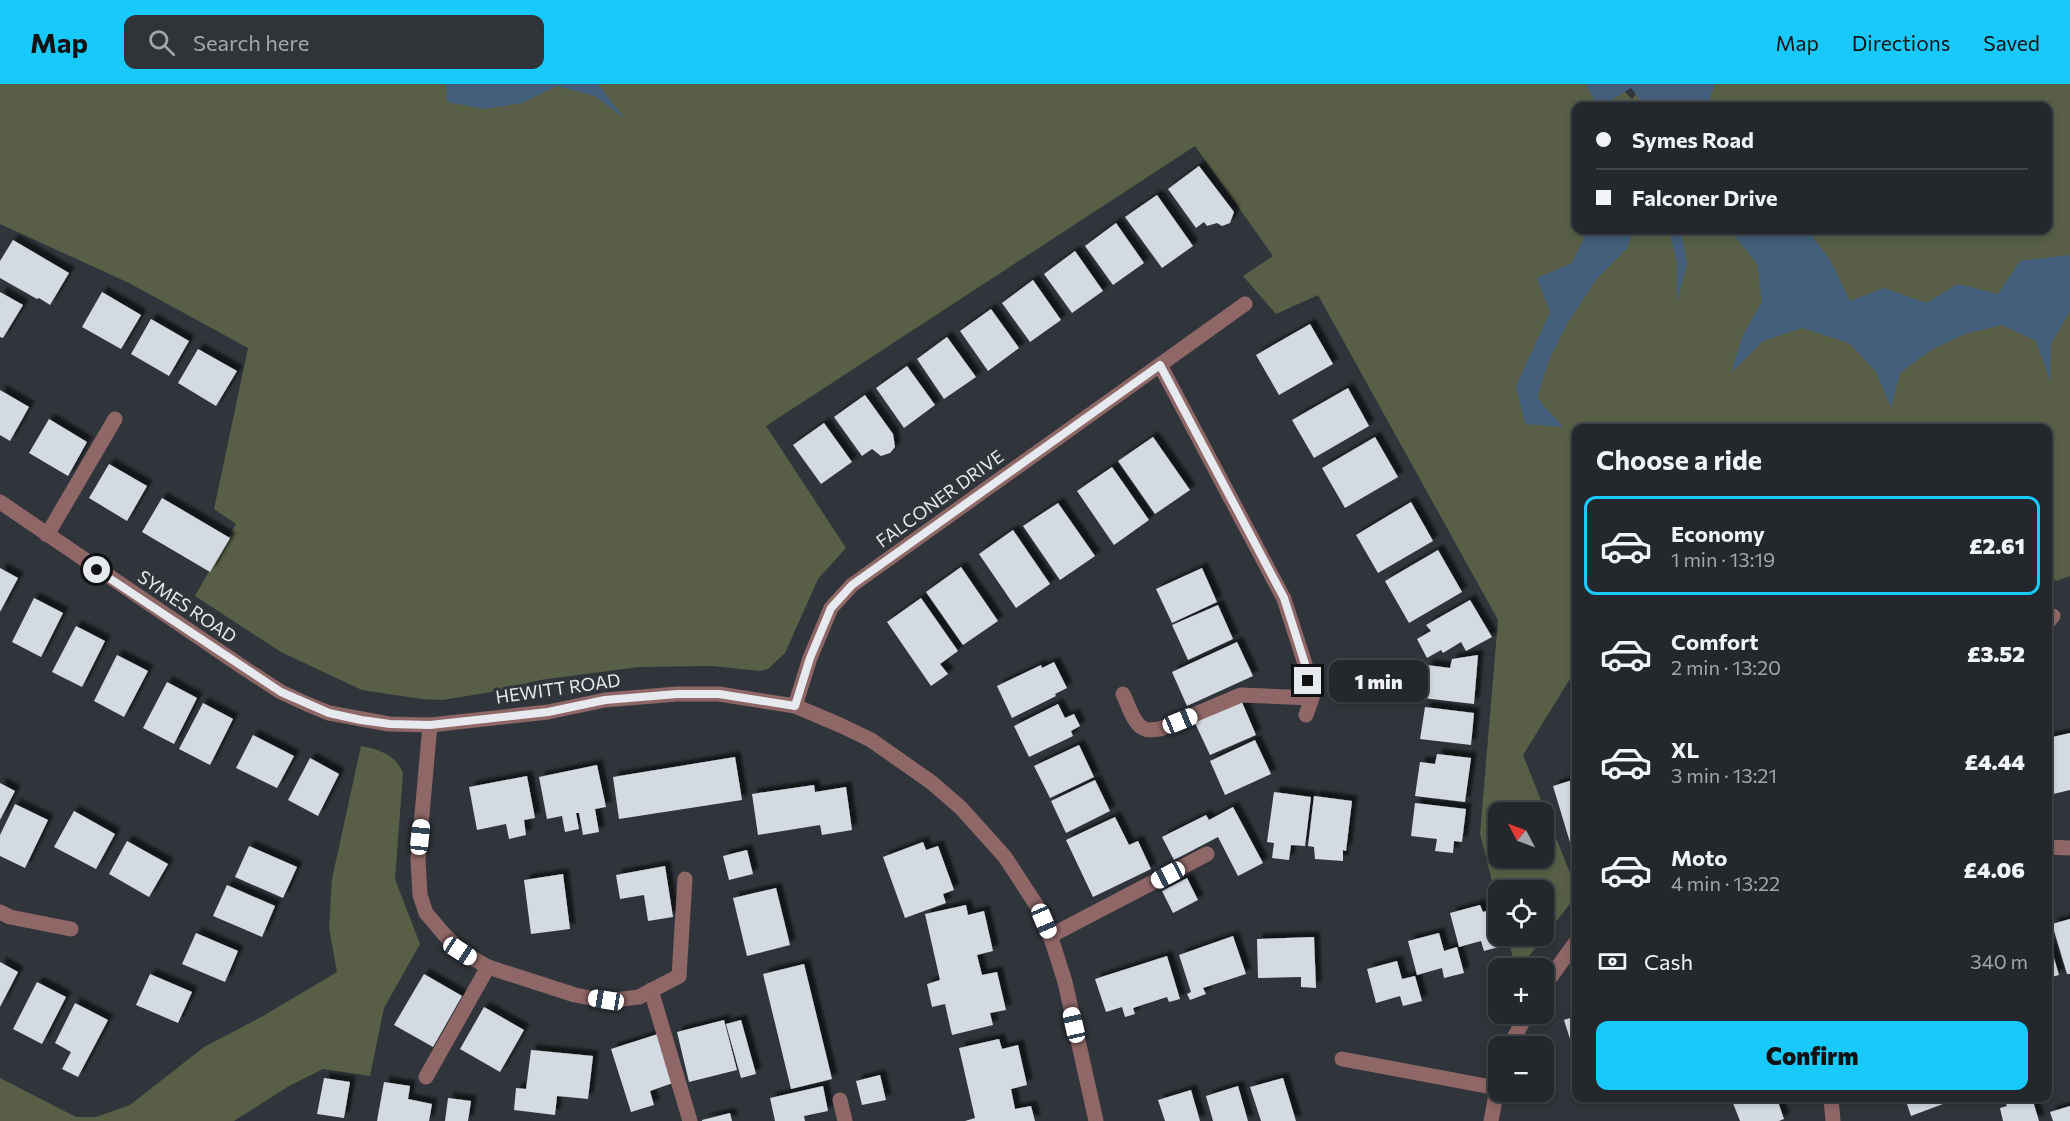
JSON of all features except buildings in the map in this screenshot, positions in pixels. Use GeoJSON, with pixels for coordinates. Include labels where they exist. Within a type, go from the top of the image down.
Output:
{"type":"FeatureCollection","features":[{"type":"Feature","properties":{"kind":"street","name":"FALCONER DRIVE"},"geometry":{"type":"LineString","coordinates":[[795,706],[810,658],[831,608],[852,585],[1245,303]]}},
{"type":"Feature","properties":{"kind":"street"},"geometry":{"type":"LineString","coordinates":[[1160,365],[1284,598],[1305,664],[1311,698],[1306,714]]}},
{"type":"Feature","properties":{"kind":"street"},"geometry":{"type":"LineString","coordinates":[[47,535],[115,419]]}},
{"type":"Feature","properties":{"kind":"street","name":"SYMES ROAD"},"geometry":{"type":"LineString","coordinates":[[0,502],[255,676],[281,692],[329,713]]}},
{"type":"Feature","properties":{"kind":"street","name":"HEWITT ROAD"},"geometry":{"type":"LineString","coordinates":[[329,713],[390,724],[430,725],[548,712],[605,700],[677,694],[719,694],[795,706],[871,740],[931,782],[961,808],[990,839],[1020,877],[1037,906],[1050,936],[1065,982],[1096,1121]]}},
{"type":"Feature","properties":{"kind":"street"},"geometry":{"type":"LineString","coordinates":[[1124,694],[1138,725],[1149,730],[1160,729],[1241,695],[1311,698]]}},
{"type":"Feature","properties":{"kind":"street"},"geometry":{"type":"LineString","coordinates":[[430,725],[418,860],[420,894],[426,913],[460,951],[488,967],[566,993],[606,1000],[639,997],[679,976],[685,879]]}},
{"type":"Feature","properties":{"kind":"street"},"geometry":{"type":"LineString","coordinates":[[2052,847],[2070,848]]}},
{"type":"Feature","properties":{"kind":"street"},"geometry":{"type":"LineString","coordinates":[[1050,936],[1207,854]]}},
{"type":"Feature","properties":{"kind":"street"},"geometry":{"type":"LineString","coordinates":[[0,912],[10,917],[71,929]]}},
{"type":"Feature","properties":{"kind":"street"},"geometry":{"type":"LineString","coordinates":[[1554,972],[1572,948]]}},
{"type":"Feature","properties":{"kind":"street"},"geometry":{"type":"LineString","coordinates":[[426,1077],[488,967]]}},
{"type":"Feature","properties":{"kind":"street"},"geometry":{"type":"LineString","coordinates":[[651,990],[690,1121]]}},
{"type":"Feature","properties":{"kind":"street"},"geometry":{"type":"LineString","coordinates":[[1342,1059],[1488,1084]]}},
{"type":"Feature","properties":{"kind":"street"},"geometry":{"type":"LineString","coordinates":[[840,1100],[845,1121]]}},
{"type":"Feature","properties":{"kind":"street"},"geometry":{"type":"LineString","coordinates":[[1491,1121],[1495,1102]]}},
{"type":"Feature","properties":{"kind":"street"},"geometry":{"type":"LineString","coordinates":[[1831,1102],[1833,1121]]}},
{"type":"Feature","properties":{"kind":"green space"},"geometry":{"type":"Polygon","coordinates":[[[0,84],[1617,84],[1632,99],[1644,84],[2070,84],[2070,576],[2056,581],[2052,579],[2052,424],[1572,424],[1572,675],[1523,755],[1542,802],[1488,802],[1488,866],[1480,834],[1498,620],[1318,295],[1276,314],[1243,276],[1273,256],[1195,146],[766,426],[846,548],[818,579],[785,653],[768,669],[760,671],[712,666],[639,667],[540,680],[491,692],[443,700],[362,690],[281,652],[195,596],[236,524],[214,509],[248,348],[129,283],[0,224],[0,84]]]}},
{"type":"Feature","properties":{"kind":"green space"},"geometry":{"type":"Polygon","coordinates":[[[361,746],[391,757],[403,773],[395,879],[420,944],[384,1008],[370,1076],[323,1069],[289,1086],[234,1121],[0,1121],[0,1078],[76,1117],[96,1117],[130,1105],[204,1047],[263,1016],[337,972],[329,928],[332,879],[361,746]]]}},
{"type":"Feature","properties":{"kind":"green space"},"geometry":{"type":"Polygon","coordinates":[[[1554,833],[1572,878],[1572,901],[1554,924],[1554,880],[1492,880],[1489,868],[1554,868],[1554,833]]]}},
{"type":"Feature","properties":{"kind":"green space"},"geometry":{"type":"Polygon","coordinates":[[[1510,946],[1537,946],[1528,958],[1513,958],[1510,946]]]}},
{"type":"Feature","properties":{"kind":"water"},"geometry":{"type":"Polygon","coordinates":[[[446,84],[598,84],[625,119],[595,96],[557,86],[522,103],[485,109],[447,102],[446,84]]]}},
{"type":"Feature","properties":{"kind":"water"},"geometry":{"type":"Polygon","coordinates":[[[1586,84],[1715,84],[1710,102],[1642,102],[1631,88],[1608,102],[1595,102],[1586,84]]]}},
{"type":"Feature","properties":{"kind":"water"},"geometry":{"type":"Polygon","coordinates":[[[1586,234],[1631,234],[1628,247],[1596,280],[1567,324],[1549,360],[1537,398],[1563,427],[1525,424],[1516,386],[1550,312],[1537,278],[1572,263],[1586,234]]]}},
{"type":"Feature","properties":{"kind":"water"},"geometry":{"type":"Polygon","coordinates":[[[1670,234],[1682,234],[1687,264],[1677,303],[1677,263],[1670,234]]]}},
{"type":"Feature","properties":{"kind":"water"},"geometry":{"type":"Polygon","coordinates":[[[1733,234],[1811,234],[1831,262],[1850,301],[1884,288],[1926,303],[1958,284],[1998,294],[2020,261],[2070,255],[2070,311],[2051,344],[2050,381],[2036,341],[2002,325],[1965,334],[1931,350],[1900,373],[1891,408],[1876,372],[1849,343],[1802,328],[1763,341],[1731,373],[1742,337],[1762,301],[1757,264],[1733,234]]]}},
{"type":"Feature","properties":{"kind":"route"},"geometry":{"type":"LineString","coordinates":[[97,570],[281,692],[329,713],[361,720],[390,724],[430,725],[548,712],[605,700],[677,694],[719,694],[795,706],[810,658],[831,608],[852,585],[1160,365],[1284,598],[1305,664],[1308,681]]}}]}
